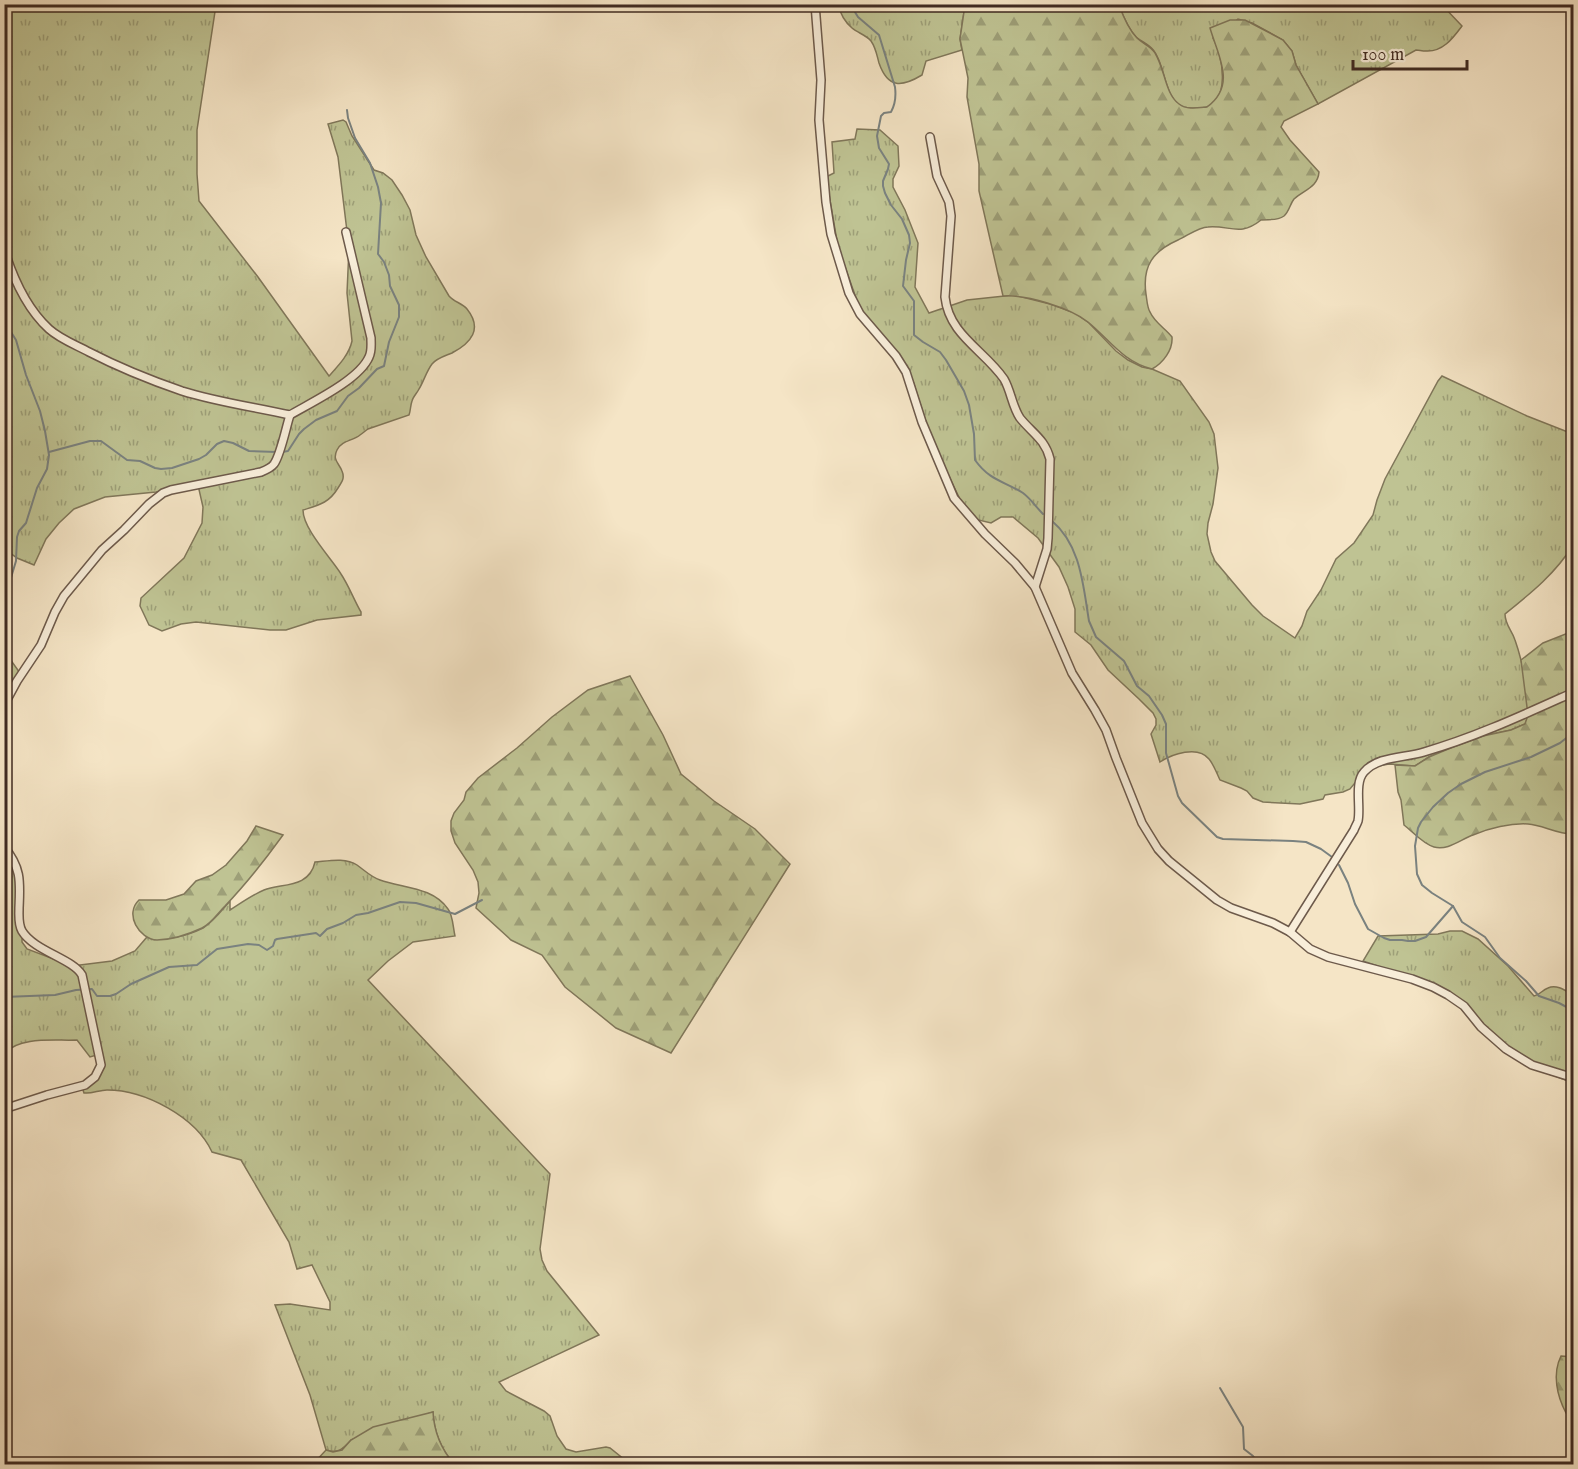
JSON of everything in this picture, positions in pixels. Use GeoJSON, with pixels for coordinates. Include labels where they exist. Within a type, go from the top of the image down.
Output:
{"type":"FeatureCollection","features":[{"type":"Feature","properties":{"kind":"street"},"geometry":{"type":"LineString","coordinates":[[815,4],[820,80],[819,120],[826,202],[831,234],[849,293],[860,314],[896,356],[906,372],[922,422],[954,498],[1035,587],[1072,673],[1106,730],[1142,823],[1158,849],[1169,861],[1217,900],[1231,908],[1273,923],[1290,932],[1310,949],[1328,957],[1412,979],[1433,987],[1464,1006],[1481,1028],[1506,1049],[1532,1065],[1574,1078]]}},
{"type":"Feature","properties":{"kind":"street"},"geometry":{"type":"LineString","coordinates":[[930,137],[938,176],[949,202],[951,216],[945,297],[950,317],[957,330],[985,357],[1003,379],[1011,394],[1015,409],[1040,438],[1050,459],[1047,549],[1035,587]]}},
{"type":"Feature","properties":{"kind":"street"},"geometry":{"type":"LineString","coordinates":[[4,249],[9,267],[21,292],[49,329],[59,336],[111,363],[181,390],[290,414],[342,384],[363,366],[372,348],[346,232]]}},
{"type":"Feature","properties":{"kind":"street"},"geometry":{"type":"LineString","coordinates":[[4,705],[41,645],[64,596],[102,550],[163,493],[269,469],[278,457],[290,414]]}},
{"type":"Feature","properties":{"kind":"street"},"geometry":{"type":"LineString","coordinates":[[1290,932],[1354,830],[1358,821],[1359,782],[1369,766],[1423,753],[1478,734],[1574,692]]}},
{"type":"Feature","properties":{"kind":"street"},"geometry":{"type":"LineString","coordinates":[[4,847],[20,874],[20,928],[25,936],[42,949],[77,969],[82,975],[101,1065],[95,1077],[85,1085],[4,1109]]}},
{"type":"Feature","properties":{"kind":"green space"},"geometry":{"type":"Polygon","coordinates":[[[838,4],[965,5],[960,39],[962,50],[926,61],[922,75],[908,82],[896,83],[887,78],[871,41],[849,26],[838,4]]]}},
{"type":"Feature","properties":{"kind":"green space"},"geometry":{"type":"Polygon","coordinates":[[[4,5],[216,5],[197,130],[199,201],[258,277],[329,376],[346,356],[352,341],[347,293],[349,248],[338,157],[328,124],[343,120],[346,122],[352,136],[374,170],[392,180],[402,195],[410,210],[416,235],[426,257],[449,296],[463,305],[472,316],[474,329],[473,335],[465,345],[432,364],[413,400],[409,415],[368,429],[339,447],[335,456],[343,473],[341,484],[327,500],[303,510],[308,526],[344,579],[361,615],[317,620],[286,630],[196,622],[181,624],[162,631],[149,625],[140,606],[141,598],[184,558],[202,523],[203,507],[198,485],[105,497],[74,509],[46,539],[34,565],[17,558],[5,549],[4,5]]]}},
{"type":"Feature","properties":{"kind":"green space"},"geometry":{"type":"Polygon","coordinates":[[[965,5],[1119,5],[1134,34],[1155,53],[1174,100],[1189,108],[1207,107],[1221,89],[1223,70],[1210,28],[1230,20],[1245,20],[1283,40],[1292,51],[1296,65],[1318,104],[1284,121],[1281,127],[1319,172],[1318,177],[1313,185],[1294,199],[1281,218],[1261,220],[1241,229],[1201,228],[1169,244],[1156,255],[1146,275],[1147,303],[1155,319],[1172,337],[1172,342],[1166,356],[1152,369],[1125,356],[1088,322],[1070,312],[1023,297],[1003,296],[979,191],[979,164],[967,97],[968,78],[960,39],[965,5]]]}},
{"type":"Feature","properties":{"kind":"green space"},"geometry":{"type":"Polygon","coordinates":[[[1119,5],[1442,5],[1462,26],[1442,47],[1432,51],[1416,50],[1318,104],[1296,65],[1292,51],[1283,40],[1252,23],[1238,19],[1213,38],[1222,67],[1221,89],[1217,98],[1211,105],[1190,108],[1183,107],[1172,97],[1158,58],[1148,45],[1133,33],[1119,5]]]}},
{"type":"Feature","properties":{"kind":"green space"},"geometry":{"type":"Polygon","coordinates":[[[857,129],[880,130],[898,146],[899,166],[893,179],[893,187],[918,243],[915,287],[929,313],[967,300],[1014,295],[1050,304],[1075,313],[1089,323],[1128,360],[1180,381],[1209,422],[1214,434],[1218,468],[1207,534],[1215,561],[1263,616],[1295,638],[1336,559],[1354,543],[1373,515],[1385,479],[1442,376],[1527,416],[1573,434],[1573,545],[1551,574],[1505,614],[1518,648],[1526,682],[1528,707],[1525,724],[1511,730],[1483,736],[1429,757],[1415,766],[1389,764],[1373,767],[1350,789],[1325,795],[1323,799],[1300,804],[1263,802],[1253,798],[1247,791],[1220,780],[1209,759],[1198,752],[1185,752],[1160,762],[1151,734],[1156,725],[1153,713],[1108,670],[1091,645],[1075,632],[1075,609],[1059,567],[1038,538],[1013,517],[1001,517],[991,523],[979,520],[975,525],[968,516],[932,441],[913,381],[862,315],[838,247],[826,177],[834,173],[832,142],[855,139],[857,129]]]}},
{"type":"Feature","properties":{"kind":"green space"},"geometry":{"type":"Polygon","coordinates":[[[1573,631],[1573,834],[1521,824],[1486,830],[1439,848],[1422,841],[1404,825],[1395,765],[1415,766],[1453,747],[1525,724],[1528,715],[1521,660],[1543,643],[1573,631]]]}},
{"type":"Feature","properties":{"kind":"green space"},"geometry":{"type":"Polygon","coordinates":[[[5,652],[20,673],[5,706],[5,652]]]}},
{"type":"Feature","properties":{"kind":"green space"},"geometry":{"type":"Polygon","coordinates":[[[630,676],[663,735],[681,774],[714,801],[755,829],[790,864],[671,1053],[616,1028],[565,987],[542,955],[511,940],[476,908],[479,893],[478,882],[455,843],[451,831],[454,813],[464,800],[466,792],[478,778],[588,690],[630,676]]]}},
{"type":"Feature","properties":{"kind":"green space"},"geometry":{"type":"Polygon","coordinates":[[[256,826],[283,835],[248,880],[208,924],[186,934],[162,940],[150,939],[139,931],[133,919],[133,912],[139,900],[166,900],[184,894],[196,881],[212,875],[226,865],[247,841],[256,826]]]}},
{"type":"Feature","properties":{"kind":"green space"},"geometry":{"type":"Polygon","coordinates":[[[5,848],[20,869],[23,889],[22,942],[27,949],[72,966],[112,961],[135,951],[147,937],[168,939],[197,931],[210,923],[230,901],[230,910],[264,890],[301,881],[312,871],[315,862],[347,861],[377,879],[426,892],[442,902],[451,915],[455,936],[413,942],[368,980],[550,1174],[540,1249],[542,1260],[547,1271],[599,1335],[499,1382],[506,1391],[550,1416],[557,1436],[566,1449],[576,1452],[606,1447],[630,1464],[454,1464],[439,1440],[433,1412],[351,1440],[337,1451],[326,1450],[310,1395],[275,1305],[290,1304],[330,1310],[330,1302],[312,1265],[297,1269],[289,1242],[241,1160],[212,1152],[204,1139],[182,1117],[153,1100],[122,1091],[84,1093],[86,1085],[97,1075],[100,1054],[90,1057],[77,1040],[29,1042],[19,1044],[5,1053],[5,848]]]}},
{"type":"Feature","properties":{"kind":"green space"},"geometry":{"type":"Polygon","coordinates":[[[1462,931],[1478,939],[1508,966],[1534,996],[1551,987],[1561,988],[1573,995],[1573,1083],[1550,1074],[1498,1041],[1449,991],[1363,961],[1378,936],[1438,934],[1462,931]]]}},
{"type":"Feature","properties":{"kind":"green space"},"geometry":{"type":"Polygon","coordinates":[[[1561,1356],[1573,1357],[1573,1412],[1566,1413],[1558,1392],[1556,1377],[1561,1356]]]}},
{"type":"Feature","properties":{"kind":"green space"},"geometry":{"type":"Polygon","coordinates":[[[433,1412],[439,1440],[454,1464],[313,1464],[326,1450],[333,1452],[342,1450],[351,1440],[373,1427],[433,1412]]]}},
{"type":"Feature","properties":{"kind":"waterway"},"geometry":{"type":"LineString","coordinates":[[850,4],[858,17],[879,35],[895,87],[895,100],[891,112],[881,116],[877,136],[879,148],[889,164],[883,181],[885,193],[902,219],[909,235],[910,243],[903,286],[914,301],[914,335],[940,352],[964,391],[974,434],[975,460],[992,477],[1023,493],[1043,514]]}},
{"type":"Feature","properties":{"kind":"waterway"},"geometry":{"type":"LineString","coordinates":[[282,452],[288,451],[299,434],[316,420],[337,411],[348,396],[377,369],[384,366],[389,342],[399,317],[399,305],[390,286],[384,262],[378,254],[381,203],[378,187],[370,163],[355,138],[347,110]]}},
{"type":"Feature","properties":{"kind":"waterway"},"geometry":{"type":"LineString","coordinates":[[4,321],[16,340],[40,411],[49,455],[47,469],[37,488],[26,523],[17,537],[16,561],[4,601]]}},
{"type":"Feature","properties":{"kind":"waterway"},"geometry":{"type":"LineString","coordinates":[[49,452],[90,441],[101,441],[127,460],[140,461],[161,469],[172,468],[199,459],[224,441],[249,451],[277,452]]}},
{"type":"Feature","properties":{"kind":"waterway"},"geometry":{"type":"LineString","coordinates":[[1051,520],[1061,530],[1075,553],[1089,621],[1096,637],[1124,661],[1137,686],[1149,696],[1162,715],[1166,724],[1166,753],[1182,803],[1217,837],[1306,842],[1332,857]]}},
{"type":"Feature","properties":{"kind":"waterway"},"geometry":{"type":"LineString","coordinates":[[1574,732],[1560,743],[1531,757],[1485,772],[1448,793],[1421,822],[1415,846],[1417,874],[1422,885],[1453,906],[1462,922],[1485,937],[1500,958],[1539,996],[1574,1011]]}},
{"type":"Feature","properties":{"kind":"waterway"},"geometry":{"type":"LineString","coordinates":[[1339,865],[1368,929],[1384,938],[1415,941],[1426,937],[1453,906]]}},
{"type":"Feature","properties":{"kind":"waterway"},"geometry":{"type":"LineString","coordinates":[[4,997],[55,995],[92,989],[97,996],[110,996],[169,967],[197,965],[217,949],[248,944],[259,945],[267,950],[277,939],[316,933],[320,936],[327,929],[356,915],[400,902],[416,903],[455,914],[482,900]]}},
{"type":"Feature","properties":{"kind":"waterway"},"geometry":{"type":"LineString","coordinates":[[1220,1388],[1243,1427],[1244,1449],[1259,1464]]}}]}
